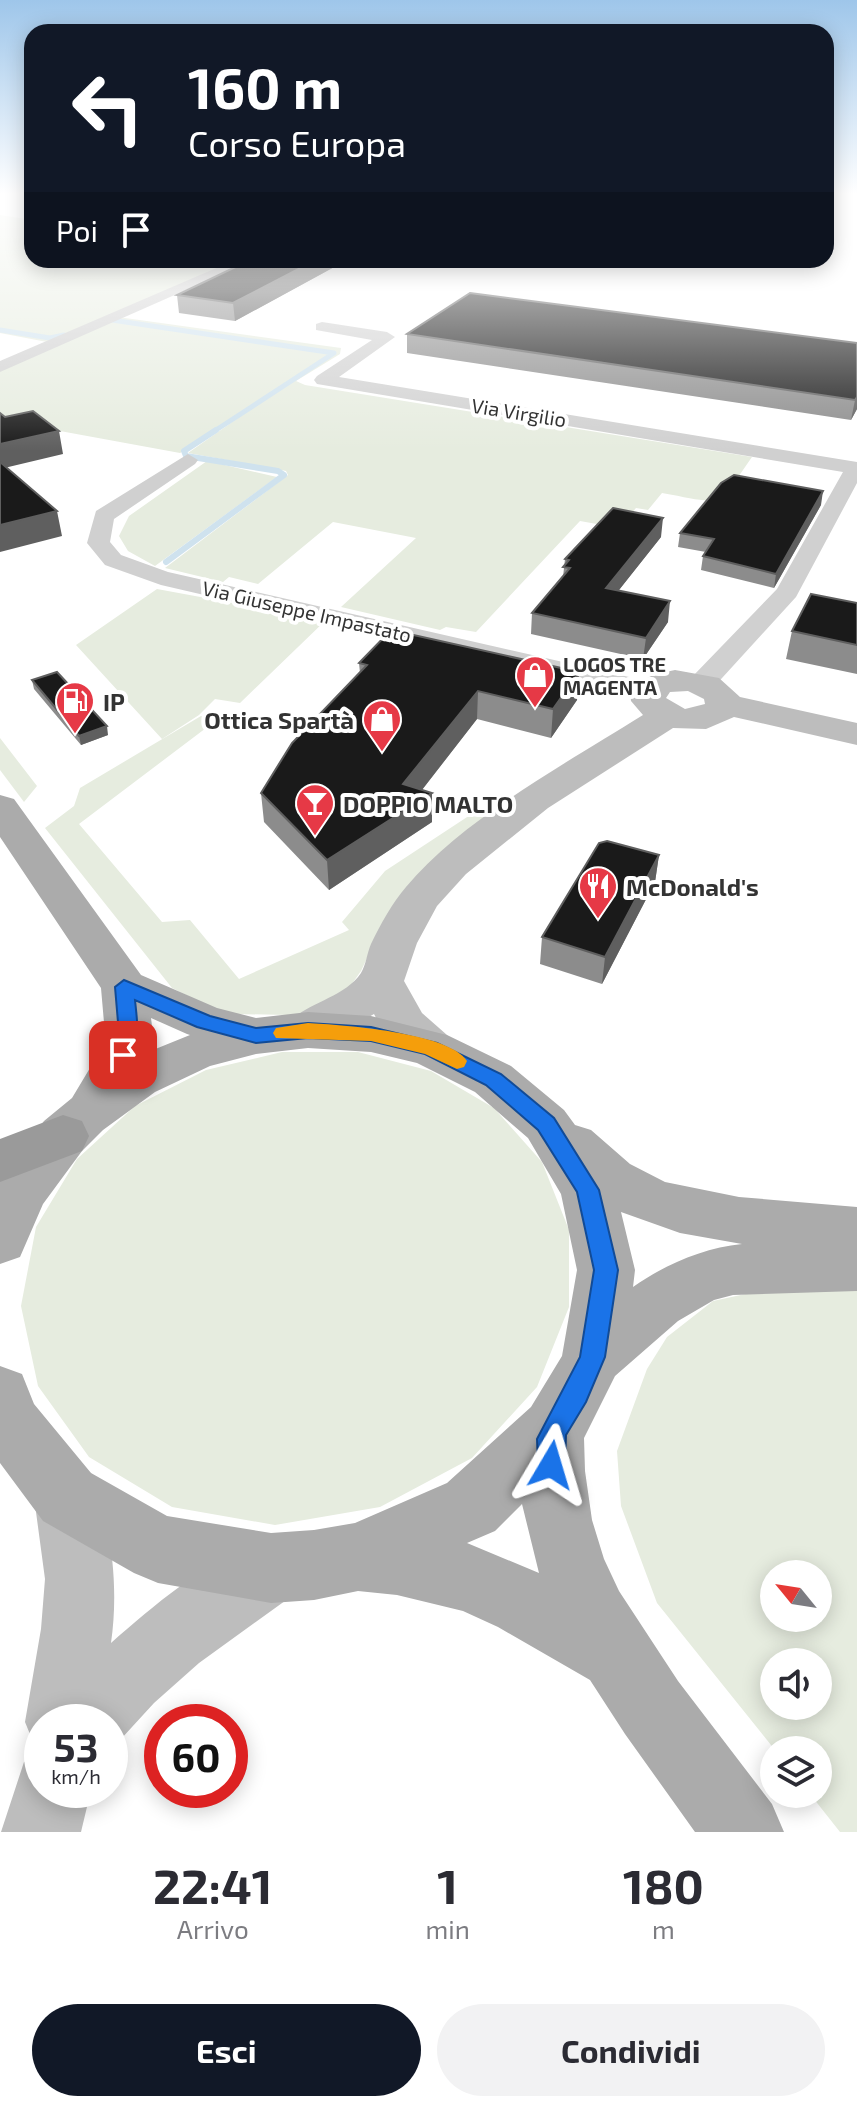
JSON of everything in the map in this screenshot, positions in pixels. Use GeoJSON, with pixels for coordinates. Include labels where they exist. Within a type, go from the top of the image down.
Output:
{"type":"FeatureCollection","features":[{"type":"Feature","properties":{"kind":"highway"},"geometry":{"type":"LineString","coordinates":[[0,1161],[74,1126]]}},
{"type":"Feature","properties":{"kind":"main road"},"geometry":{"type":"LineString","coordinates":[[0,807],[124,987],[129,1034],[123,1055],[107,1087],[20,1193],[0,1240]]}},
{"type":"Feature","properties":{"kind":"main road"},"geometry":{"type":"LineString","coordinates":[[124,987],[204,1022],[282,1033],[371,1034],[430,1048],[493,1079],[624,1188],[674,1208],[725,1217],[857,1231]]}},
{"type":"Feature","properties":{"kind":"main road"},"geometry":{"type":"LineString","coordinates":[[74,1126],[137,1079],[195,1052],[282,1033]]}},
{"type":"Feature","properties":{"kind":"main road"},"geometry":{"type":"LineString","coordinates":[[546,1124],[588,1190],[606,1270],[592,1357],[551,1439],[552,1492],[560,1522],[579,1584],[614,1653],[744,1832]]}},
{"type":"Feature","properties":{"kind":"main road"},"geometry":{"type":"LineString","coordinates":[[592,1357],[641,1314],[690,1284],[731,1270],[857,1266]]}},
{"type":"Feature","properties":{"kind":"main road"},"geometry":{"type":"LineString","coordinates":[[0,1395],[6,1419],[67,1497],[158,1549],[271,1568],[356,1557],[404,1560],[453,1571],[548,1613],[614,1653]]}},
{"type":"Feature","properties":{"kind":"main road"},"geometry":{"type":"LineString","coordinates":[[356,1557],[471,1507],[554,1429]]}},
{"type":"Feature","properties":{"kind":"street"},"geometry":{"type":"LineString","coordinates":[[0,367],[202,279]]}},
{"type":"Feature","properties":{"kind":"street","name":"Via Virgilio"},"geometry":{"type":"LineString","coordinates":[[322,327],[387,337],[323,380],[856,468]]}},
{"type":"Feature","properties":{"kind":"street","name":"Via Giuseppe Impastato"},"geometry":{"type":"LineString","coordinates":[[188,460],[104,516],[98,543],[113,560],[161,578],[659,703]]}},
{"type":"Feature","properties":{"kind":"street"},"geometry":{"type":"LineString","coordinates":[[713,694],[787,592],[856,468]]}},
{"type":"Feature","properties":{"kind":"street"},"geometry":{"type":"LineString","coordinates":[[282,1033],[355,1005],[381,981],[394,943],[420,898],[451,865],[659,703],[690,720],[704,718],[720,711],[713,694]]}},
{"type":"Feature","properties":{"kind":"street"},"geometry":{"type":"LineString","coordinates":[[713,694],[857,734]]}},
{"type":"Feature","properties":{"kind":"street"},"geometry":{"type":"LineString","coordinates":[[381,981],[404,1025],[430,1048]]}},
{"type":"Feature","properties":{"kind":"street"},"geometry":{"type":"LineString","coordinates":[[66,1704],[77,1629],[80,1579],[67,1497]]}},
{"type":"Feature","properties":{"kind":"street"},"geometry":{"type":"LineString","coordinates":[[102,1704],[152,1652],[271,1568]]}},
{"type":"Feature","properties":{"kind":"street"},"geometry":{"type":"LineString","coordinates":[[41,1832],[47,1808]]}},
{"type":"Feature","properties":{"kind":"shaded area"},"geometry":{"type":"Polygon","coordinates":[[[0,279],[197,279],[47,342],[0,333],[0,279]]]}},
{"type":"Feature","properties":{"kind":"shaded area"},"geometry":{"type":"Polygon","coordinates":[[[118,317],[341,348],[340,354],[296,381],[305,385],[752,457],[731,487],[716,499],[662,493],[648,510],[636,508],[619,528],[580,521],[476,632],[446,627],[440,630],[341,607],[416,538],[333,522],[258,584],[229,577],[223,582],[165,568],[288,475],[286,471],[277,469],[188,453],[238,418],[180,453],[0,420],[0,369],[118,317]]]}},
{"type":"Feature","properties":{"kind":"shaded area"},"geometry":{"type":"Polygon","coordinates":[[[207,461],[277,477],[155,566],[128,551],[119,536],[129,516],[207,461]]]}},
{"type":"Feature","properties":{"kind":"shaded area"},"geometry":{"type":"Polygon","coordinates":[[[157,589],[326,620],[240,703],[215,699],[199,715],[162,739],[76,645],[157,589]]]}},
{"type":"Feature","properties":{"kind":"shaded area"},"geometry":{"type":"Polygon","coordinates":[[[201,716],[224,722],[206,728],[79,824],[162,922],[190,920],[239,979],[349,930],[342,922],[385,871],[493,800],[499,802],[498,812],[375,941],[349,988],[304,1013],[235,1014],[210,1007],[172,988],[45,828],[74,806],[80,788],[201,716]]]}},
{"type":"Feature","properties":{"kind":"shaded area"},"geometry":{"type":"Polygon","coordinates":[[[0,738],[37,786],[24,802],[0,770],[0,738]]]}},
{"type":"Feature","properties":{"kind":"shaded area"},"geometry":{"type":"Polygon","coordinates":[[[282,1052],[358,1052],[431,1071],[494,1108],[542,1162],[569,1230],[569,1307],[537,1387],[472,1458],[380,1507],[275,1525],[172,1507],[89,1457],[38,1386],[21,1306],[36,1227],[77,1159],[135,1106],[206,1070],[282,1052]]]}},
{"type":"Feature","properties":{"kind":"shaded area"},"geometry":{"type":"Polygon","coordinates":[[[773,1288],[857,1288],[857,1832],[840,1832],[821,1808],[832,1808],[832,1736],[764,1736],[657,1603],[621,1506],[617,1451],[647,1369],[667,1337],[713,1301],[773,1288]]]}},
{"type":"Feature","properties":{"kind":"building"},"geometry":{"type":"Polygon","coordinates":[[[209,279],[278,279],[233,303],[177,295],[209,279]]]}},
{"type":"Feature","properties":{"kind":"building"},"geometry":{"type":"Polygon","coordinates":[[[470,293],[857,343],[857,397],[855,400],[407,334],[470,293]]]}},
{"type":"Feature","properties":{"kind":"building"},"geometry":{"type":"Polygon","coordinates":[[[33,411],[59,431],[0,444],[0,413],[5,417],[33,411]]]}},
{"type":"Feature","properties":{"kind":"building"},"geometry":{"type":"Polygon","coordinates":[[[0,462],[57,511],[0,525],[0,462]]]}},
{"type":"Feature","properties":{"kind":"building"},"geometry":{"type":"Polygon","coordinates":[[[734,475],[823,491],[776,574],[703,556],[714,539],[680,533],[721,483],[734,475]]]}},
{"type":"Feature","properties":{"kind":"building"},"geometry":{"type":"Polygon","coordinates":[[[613,508],[663,518],[606,588],[670,601],[646,638],[532,613],[570,568],[563,567],[569,560],[565,559],[613,508]]]}},
{"type":"Feature","properties":{"kind":"building"},"geometry":{"type":"Polygon","coordinates":[[[811,594],[857,603],[857,645],[792,631],[811,594]]]}},
{"type":"Feature","properties":{"kind":"building"},"geometry":{"type":"Polygon","coordinates":[[[391,630],[579,672],[553,709],[478,691],[403,784],[432,793],[327,860],[261,793],[292,743],[367,665],[359,663],[391,630]]]}},
{"type":"Feature","properties":{"kind":"building"},"geometry":{"type":"Polygon","coordinates":[[[57,672],[107,726],[79,736],[32,680],[57,672]]]}},
{"type":"Feature","properties":{"kind":"building"},"geometry":{"type":"Polygon","coordinates":[[[607,841],[659,855],[605,957],[542,937],[599,843],[607,841]]]}},
{"type":"Feature","properties":{"kind":"waterway"},"geometry":{"type":"LineString","coordinates":[[112,320],[334,353],[213,432]]}},
{"type":"Feature","properties":{"kind":"waterway"},"geometry":{"type":"LineString","coordinates":[[0,330],[50,338],[64,335]]}},
{"type":"Feature","properties":{"kind":"waterway"},"geometry":{"type":"LineString","coordinates":[[166,562],[284,475],[278,471],[186,456],[184,451],[216,430]]}},
{"type":"Feature","properties":{"kind":"slow traffic"},"geometry":{"type":"LineString","coordinates":[[283,1033],[308,1030],[371,1034],[430,1048],[457,1061]]}},
{"type":"Feature","properties":{"kind":"place","name":"LOGOS TRE MAGENTA"},"geometry":{"type":"Point","coordinates":[535,709]}},
{"type":"Feature","properties":{"kind":"place","name":"IP"},"geometry":{"type":"Point","coordinates":[75,735]}},
{"type":"Feature","properties":{"kind":"place","name":"Ottica Spartà"},"geometry":{"type":"Point","coordinates":[382,753]}},
{"type":"Feature","properties":{"kind":"place","name":"DOPPIO MALTO"},"geometry":{"type":"Point","coordinates":[315,837]}},
{"type":"Feature","properties":{"kind":"place","name":"McDonald's"},"geometry":{"type":"Point","coordinates":[598,920]}},
{"type":"Feature","properties":{"kind":"route"},"geometry":{"type":"LineString","coordinates":[[123,1055],[129,1034],[124,987],[204,1022],[256,1036],[308,1030],[371,1034],[430,1048],[493,1079],[546,1124],[588,1190],[606,1270],[592,1357],[576,1393],[554,1429],[551,1465]]}}]}
